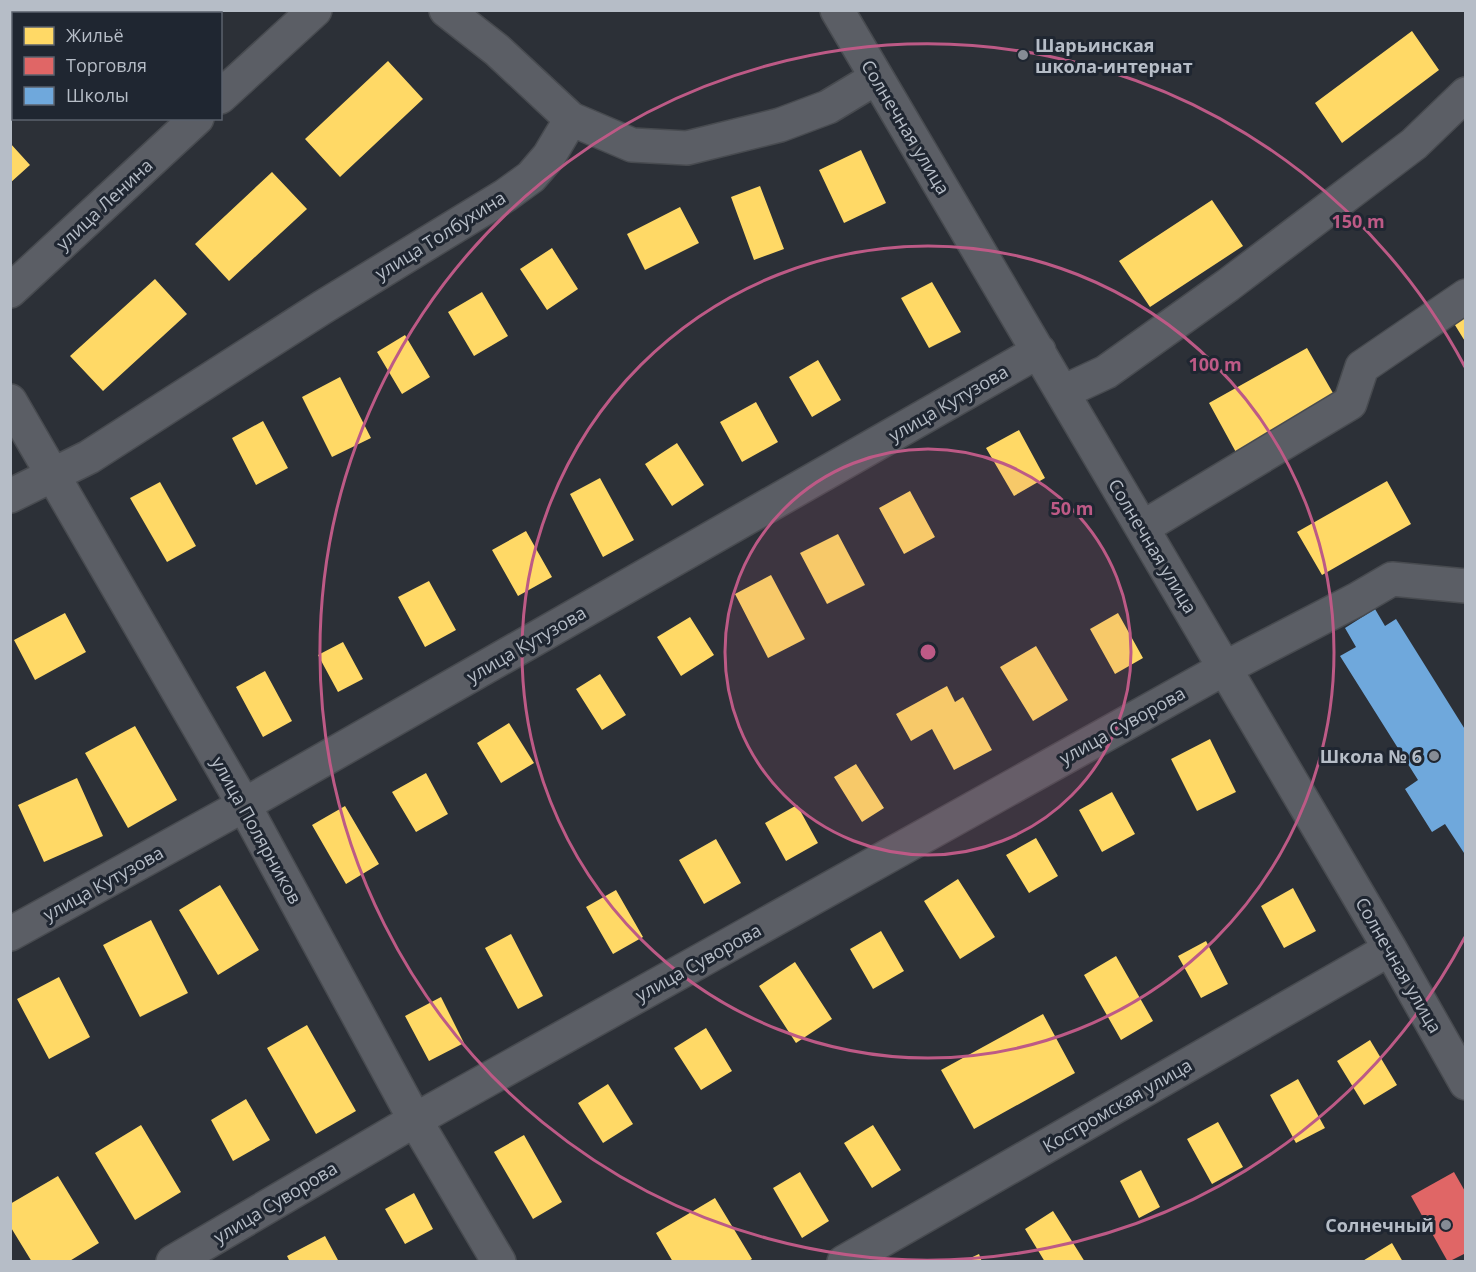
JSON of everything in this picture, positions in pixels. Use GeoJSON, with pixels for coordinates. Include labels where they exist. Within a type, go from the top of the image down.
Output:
{"type":"FeatureCollection","features":[{"type":"Feature","properties":{"kind":"street"},"geometry":{"type":"LineString","coordinates":[[222,95],[315,10]]}},
{"type":"Feature","properties":{"kind":"street"},"geometry":{"type":"LineString","coordinates":[[446,10],[496,50],[571,119],[632,145],[687,148],[780,125],[828,107],[876,78]]}},
{"type":"Feature","properties":{"kind":"street","name":"Солнечная улица"},"geometry":{"type":"LineString","coordinates":[[837,10],[1040,351],[1466,1083]]}},
{"type":"Feature","properties":{"kind":"street"},"geometry":{"type":"LineString","coordinates":[[1063,392],[1106,372],[1228,285],[1414,144],[1466,94]]}},
{"type":"Feature","properties":{"kind":"street","name":"улица Толбухина"},"geometry":{"type":"LineString","coordinates":[[10,496],[89,458],[323,307],[531,177],[549,156],[571,119]]}},
{"type":"Feature","properties":{"kind":"street","name":"улица Ленина"},"geometry":{"type":"LineString","coordinates":[[10,291],[195,120]]}},
{"type":"Feature","properties":{"kind":"street"},"geometry":{"type":"LineString","coordinates":[[1142,528],[1350,403],[1362,367],[1466,296]]}},
{"type":"Feature","properties":{"kind":"street","name":"улица Кутузова"},"geometry":{"type":"LineString","coordinates":[[10,934],[244,806],[1040,351]]}},
{"type":"Feature","properties":{"kind":"street","name":"улица Полярников"},"geometry":{"type":"LineString","coordinates":[[10,401],[244,806],[415,1120],[499,1262]]}},
{"type":"Feature","properties":{"kind":"street","name":"улица Суворова"},"geometry":{"type":"LineString","coordinates":[[173,1262],[415,1120],[1225,668],[1392,579],[1466,586]]}},
{"type":"Feature","properties":{"kind":"street","name":"Костромская улица"},"geometry":{"type":"LineString","coordinates":[[844,1262],[1390,949]]}},
{"type":"Feature","properties":{"kind":"building: Жильё"},"geometry":{"type":"Polygon","coordinates":[[[1412,31],[1439,70],[1342,143],[1315,103],[1412,31]]]}},
{"type":"Feature","properties":{"kind":"building: Жильё"},"geometry":{"type":"Polygon","coordinates":[[[388,61],[423,99],[340,177],[305,139],[388,61]]]}},
{"type":"Feature","properties":{"kind":"building: Жильё"},"geometry":{"type":"Polygon","coordinates":[[[10,143],[30,165],[10,183],[10,143]]]}},
{"type":"Feature","properties":{"kind":"building: Жильё"},"geometry":{"type":"Polygon","coordinates":[[[861,150],[886,203],[844,223],[819,170],[861,150]]]}},
{"type":"Feature","properties":{"kind":"building: Жильё"},"geometry":{"type":"Polygon","coordinates":[[[272,172],[307,209],[229,281],[195,244],[272,172]]]}},
{"type":"Feature","properties":{"kind":"building: Жильё"},"geometry":{"type":"Polygon","coordinates":[[[760,186],[784,249],[754,260],[731,197],[760,186]]]}},
{"type":"Feature","properties":{"kind":"building: Жильё"},"geometry":{"type":"Polygon","coordinates":[[[1212,200],[1243,246],[1150,307],[1119,261],[1212,200]]]}},
{"type":"Feature","properties":{"kind":"building: Жильё"},"geometry":{"type":"Polygon","coordinates":[[[680,207],[699,243],[645,270],[627,234],[680,207]]]}},
{"type":"Feature","properties":{"kind":"building: Жильё"},"geometry":{"type":"Polygon","coordinates":[[[552,248],[578,289],[547,310],[520,269],[552,248]]]}},
{"type":"Feature","properties":{"kind":"building: Жильё"},"geometry":{"type":"Polygon","coordinates":[[[155,279],[187,314],[103,391],[70,356],[155,279]]]}},
{"type":"Feature","properties":{"kind":"building: Жильё"},"geometry":{"type":"Polygon","coordinates":[[[932,282],[961,332],[929,348],[901,298],[932,282]]]}},
{"type":"Feature","properties":{"kind":"building: Жильё"},"geometry":{"type":"Polygon","coordinates":[[[482,292],[508,336],[474,356],[448,312],[482,292]]]}},
{"type":"Feature","properties":{"kind":"building: Жильё"},"geometry":{"type":"Polygon","coordinates":[[[1466,308],[1466,343],[1450,317],[1466,308]]]}},
{"type":"Feature","properties":{"kind":"building: Жильё"},"geometry":{"type":"Polygon","coordinates":[[[405,335],[430,377],[402,394],[377,352],[405,335]]]}},
{"type":"Feature","properties":{"kind":"building: Жильё"},"geometry":{"type":"Polygon","coordinates":[[[1307,348],[1337,400],[1238,456],[1209,403],[1307,348]]]}},
{"type":"Feature","properties":{"kind":"building: Жильё"},"geometry":{"type":"Polygon","coordinates":[[[818,360],[841,400],[812,417],[789,377],[818,360]]]}},
{"type":"Feature","properties":{"kind":"building: Жильё"},"geometry":{"type":"Polygon","coordinates":[[[340,377],[371,438],[332,457],[302,397],[340,377]]]}},
{"type":"Feature","properties":{"kind":"building: Жильё"},"geometry":{"type":"Polygon","coordinates":[[[756,402],[778,442],[742,462],[720,422],[756,402]]]}},
{"type":"Feature","properties":{"kind":"building: Жильё"},"geometry":{"type":"Polygon","coordinates":[[[263,421],[288,468],[256,485],[232,438],[263,421]]]}},
{"type":"Feature","properties":{"kind":"building: Жильё"},"geometry":{"type":"Polygon","coordinates":[[[1019,430],[1045,478],[1014,496],[986,448],[1019,430]]]}},
{"type":"Feature","properties":{"kind":"building: Жильё"},"geometry":{"type":"Polygon","coordinates":[[[677,443],[704,485],[672,506],[645,464],[677,443]]]}},
{"type":"Feature","properties":{"kind":"building: Жильё"},"geometry":{"type":"Polygon","coordinates":[[[600,478],[634,540],[603,557],[570,494],[600,478]]]}},
{"type":"Feature","properties":{"kind":"building: Жильё"},"geometry":{"type":"Polygon","coordinates":[[[1387,481],[1411,524],[1322,575],[1297,532],[1387,481]]]}},
{"type":"Feature","properties":{"kind":"building: Жильё"},"geometry":{"type":"Polygon","coordinates":[[[160,482],[196,546],[167,562],[130,498],[160,482]]]}},
{"type":"Feature","properties":{"kind":"building: Жильё"},"geometry":{"type":"Polygon","coordinates":[[[910,491],[935,537],[904,554],[879,508],[910,491]]]}},
{"type":"Feature","properties":{"kind":"building: Жильё"},"geometry":{"type":"Polygon","coordinates":[[[526,531],[552,577],[518,596],[492,550],[526,531]]]}},
{"type":"Feature","properties":{"kind":"building: Жильё"},"geometry":{"type":"Polygon","coordinates":[[[838,534],[865,585],[827,604],[800,553],[838,534]]]}},
{"type":"Feature","properties":{"kind":"building: Жильё"},"geometry":{"type":"Polygon","coordinates":[[[771,575],[805,639],[768,658],[735,594],[771,575]]]}},
{"type":"Feature","properties":{"kind":"building: Жильё"},"geometry":{"type":"Polygon","coordinates":[[[429,581],[456,630],[425,647],[398,597],[429,581]]]}},
{"type":"Feature","properties":{"kind":"building: Жильё"},"geometry":{"type":"Polygon","coordinates":[[[65,613],[86,652],[35,680],[14,640],[65,613]]]}},
{"type":"Feature","properties":{"kind":"building: Жильё"},"geometry":{"type":"Polygon","coordinates":[[[1118,613],[1143,658],[1115,674],[1090,629],[1118,613]]]}},
{"type":"Feature","properties":{"kind":"building: Жильё"},"geometry":{"type":"Polygon","coordinates":[[[690,617],[714,655],[681,676],[657,637],[690,617]]]}},
{"type":"Feature","properties":{"kind":"building: Жильё"},"geometry":{"type":"Polygon","coordinates":[[[343,642],[363,679],[338,692],[318,655],[343,642]]]}},
{"type":"Feature","properties":{"kind":"building: Жильё"},"geometry":{"type":"Polygon","coordinates":[[[1036,646],[1068,700],[1033,721],[1000,667],[1036,646]]]}},
{"type":"Feature","properties":{"kind":"building: Жильё"},"geometry":{"type":"Polygon","coordinates":[[[265,671],[292,721],[263,737],[236,687],[265,671]]]}},
{"type":"Feature","properties":{"kind":"building: Жильё"},"geometry":{"type":"Polygon","coordinates":[[[600,674],[626,715],[602,730],[576,689],[600,674]]]}},
{"type":"Feature","properties":{"kind":"building: Жильё"},"geometry":{"type":"Polygon","coordinates":[[[947,686],[955,702],[963,697],[992,750],[954,770],[932,729],[911,741],[896,714],[947,686]]]}},
{"type":"Feature","properties":{"kind":"building: Жильё"},"geometry":{"type":"Polygon","coordinates":[[[509,723],[534,763],[501,783],[477,743],[509,723]]]}},
{"type":"Feature","properties":{"kind":"building: Жильё"},"geometry":{"type":"Polygon","coordinates":[[[135,726],[177,800],[128,828],[85,753],[135,726]]]}},
{"type":"Feature","properties":{"kind":"building: Жильё"},"geometry":{"type":"Polygon","coordinates":[[[1210,739],[1236,792],[1197,811],[1171,759],[1210,739]]]}},
{"type":"Feature","properties":{"kind":"building: Жильё"},"geometry":{"type":"Polygon","coordinates":[[[856,764],[884,808],[862,822],[834,777],[856,764]]]}},
{"type":"Feature","properties":{"kind":"building: Жильё"},"geometry":{"type":"Polygon","coordinates":[[[426,773],[448,814],[416,832],[392,792],[426,773]]]}},
{"type":"Feature","properties":{"kind":"building: Жильё"},"geometry":{"type":"Polygon","coordinates":[[[77,778],[103,836],[44,862],[18,805],[77,778]]]}},
{"type":"Feature","properties":{"kind":"building: Жильё"},"geometry":{"type":"Polygon","coordinates":[[[1112,792],[1135,834],[1102,852],[1079,810],[1112,792]]]}},
{"type":"Feature","properties":{"kind":"building: Жильё"},"geometry":{"type":"Polygon","coordinates":[[[797,805],[818,843],[786,861],[765,823],[797,805]]]}},
{"type":"Feature","properties":{"kind":"building: Жильё"},"geometry":{"type":"Polygon","coordinates":[[[345,806],[379,864],[346,884],[312,825],[345,806]]]}},
{"type":"Feature","properties":{"kind":"building: Жильё"},"geometry":{"type":"Polygon","coordinates":[[[1036,838],[1058,876],[1029,893],[1006,855],[1036,838]]]}},
{"type":"Feature","properties":{"kind":"building: Жильё"},"geometry":{"type":"Polygon","coordinates":[[[716,839],[741,883],[704,904],[679,860],[716,839]]]}},
{"type":"Feature","properties":{"kind":"building: Жильё"},"geometry":{"type":"Polygon","coordinates":[[[958,879],[995,937],[960,959],[924,901],[958,879]]]}},
{"type":"Feature","properties":{"kind":"building: Жильё"},"geometry":{"type":"Polygon","coordinates":[[[220,885],[259,950],[218,975],[179,910],[220,885]]]}},
{"type":"Feature","properties":{"kind":"building: Жильё"},"geometry":{"type":"Polygon","coordinates":[[[1293,888],[1316,931],[1284,948],[1261,906],[1293,888]]]}},
{"type":"Feature","properties":{"kind":"building: Жильё"},"geometry":{"type":"Polygon","coordinates":[[[616,890],[643,937],[613,954],[586,907],[616,890]]]}},
{"type":"Feature","properties":{"kind":"building: Жильё"},"geometry":{"type":"Polygon","coordinates":[[[151,920],[188,993],[140,1017],[103,945],[151,920]]]}},
{"type":"Feature","properties":{"kind":"building: Жильё"},"geometry":{"type":"Polygon","coordinates":[[[881,931],[904,971],[873,989],[850,949],[881,931]]]}},
{"type":"Feature","properties":{"kind":"building: Жильё"},"geometry":{"type":"Polygon","coordinates":[[[511,934],[543,996],[518,1009],[485,948],[511,934]]]}},
{"type":"Feature","properties":{"kind":"building: Жильё"},"geometry":{"type":"Polygon","coordinates":[[[1206,941],[1228,984],[1201,998],[1178,956],[1206,941]]]}},
{"type":"Feature","properties":{"kind":"building: Жильё"},"geometry":{"type":"Polygon","coordinates":[[[1116,956],[1153,1021],[1121,1040],[1084,975],[1116,956]]]}},
{"type":"Feature","properties":{"kind":"building: Жильё"},"geometry":{"type":"Polygon","coordinates":[[[795,962],[832,1019],[796,1043],[759,986],[795,962]]]}},
{"type":"Feature","properties":{"kind":"building: Жильё"},"geometry":{"type":"Polygon","coordinates":[[[59,977],[90,1037],[49,1059],[17,999],[59,977]]]}},
{"type":"Feature","properties":{"kind":"building: Жильё"},"geometry":{"type":"Polygon","coordinates":[[[441,997],[464,1043],[429,1061],[405,1016],[441,997]]]}},
{"type":"Feature","properties":{"kind":"building: Жильё"},"geometry":{"type":"Polygon","coordinates":[[[1043,1014],[1075,1073],[974,1129],[941,1070],[1043,1014]]]}},
{"type":"Feature","properties":{"kind":"building: Жильё"},"geometry":{"type":"Polygon","coordinates":[[[307,1025],[356,1111],[316,1134],[267,1048],[307,1025]]]}},
{"type":"Feature","properties":{"kind":"building: Жильё"},"geometry":{"type":"Polygon","coordinates":[[[706,1028],[732,1071],[701,1090],[674,1048],[706,1028]]]}},
{"type":"Feature","properties":{"kind":"building: Жильё"},"geometry":{"type":"Polygon","coordinates":[[[1370,1040],[1397,1085],[1364,1105],[1337,1061],[1370,1040]]]}},
{"type":"Feature","properties":{"kind":"building: Жильё"},"geometry":{"type":"Polygon","coordinates":[[[1298,1079],[1325,1128],[1296,1143],[1270,1095],[1298,1079]]]}},
{"type":"Feature","properties":{"kind":"building: Жильё"},"geometry":{"type":"Polygon","coordinates":[[[608,1084],[633,1124],[603,1143],[578,1103],[608,1084]]]}},
{"type":"Feature","properties":{"kind":"building: Жильё"},"geometry":{"type":"Polygon","coordinates":[[[246,1099],[270,1140],[233,1161],[211,1120],[246,1099]]]}},
{"type":"Feature","properties":{"kind":"building: Жильё"},"geometry":{"type":"Polygon","coordinates":[[[1218,1122],[1243,1167],[1212,1184],[1187,1139],[1218,1122]]]}},
{"type":"Feature","properties":{"kind":"building: Жильё"},"geometry":{"type":"Polygon","coordinates":[[[141,1125],[181,1192],[135,1220],[95,1153],[141,1125]]]}},
{"type":"Feature","properties":{"kind":"building: Жильё"},"geometry":{"type":"Polygon","coordinates":[[[873,1125],[901,1170],[872,1188],[844,1143],[873,1125]]]}},
{"type":"Feature","properties":{"kind":"building: Жильё"},"geometry":{"type":"Polygon","coordinates":[[[524,1135],[562,1202],[533,1219],[494,1152],[524,1135]]]}},
{"type":"Feature","properties":{"kind":"building: Жильё"},"geometry":{"type":"Polygon","coordinates":[[[1141,1170],[1160,1207],[1139,1218],[1120,1181],[1141,1170]]]}},
{"type":"Feature","properties":{"kind":"building: Жильё"},"geometry":{"type":"Polygon","coordinates":[[[800,1172],[829,1221],[802,1238],[773,1188],[800,1172]]]}},
{"type":"Feature","properties":{"kind":"building: Жильё"},"geometry":{"type":"Polygon","coordinates":[[[58,1176],[99,1243],[68,1262],[32,1262],[10,1226],[10,1204],[58,1176]]]}},
{"type":"Feature","properties":{"kind":"building: Жильё"},"geometry":{"type":"Polygon","coordinates":[[[414,1193],[433,1229],[405,1244],[385,1209],[414,1193]]]}},
{"type":"Feature","properties":{"kind":"building: Жильё"},"geometry":{"type":"Polygon","coordinates":[[[715,1198],[752,1259],[747,1262],[673,1262],[656,1233],[715,1198]]]}},
{"type":"Feature","properties":{"kind":"building: Жильё"},"geometry":{"type":"Polygon","coordinates":[[[1053,1211],[1085,1262],[1045,1262],[1025,1229],[1053,1211]]]}},
{"type":"Feature","properties":{"kind":"building: Жильё"},"geometry":{"type":"Polygon","coordinates":[[[325,1236],[339,1262],[290,1262],[287,1256],[325,1236]]]}},
{"type":"Feature","properties":{"kind":"building: Жильё"},"geometry":{"type":"Polygon","coordinates":[[[1392,1243],[1403,1262],[1361,1262],[1392,1243]]]}},
{"type":"Feature","properties":{"kind":"building: Жильё"},"geometry":{"type":"Polygon","coordinates":[[[979,1254],[982,1262],[962,1262],[979,1254]]]}},
{"type":"Feature","properties":{"kind":"building: Торговля","name":"Солнечный"},"geometry":{"type":"Polygon","coordinates":[[[1454,1172],[1466,1193],[1466,1253],[1448,1262],[1411,1196],[1454,1172]]]}},
{"type":"Feature","properties":{"kind":"building: Школы","name":"Школа № 6"},"geometry":{"type":"Polygon","coordinates":[[[1375,609],[1385,626],[1396,619],[1466,731],[1466,856],[1445,824],[1432,832],[1405,789],[1418,780],[1340,656],[1356,647],[1345,628],[1375,609]]]}},
{"type":"Feature","properties":{"kind":"place","name":"Шарьинская школа-интернат"},"geometry":{"type":"Point","coordinates":[1023,55]}},
{"type":"Feature","properties":{"kind":"place","name":"Школа № 6"},"geometry":{"type":"Point","coordinates":[1434,756]}},
{"type":"Feature","properties":{"kind":"place","name":"Солнечный"},"geometry":{"type":"Point","coordinates":[1446,1225]}}]}
